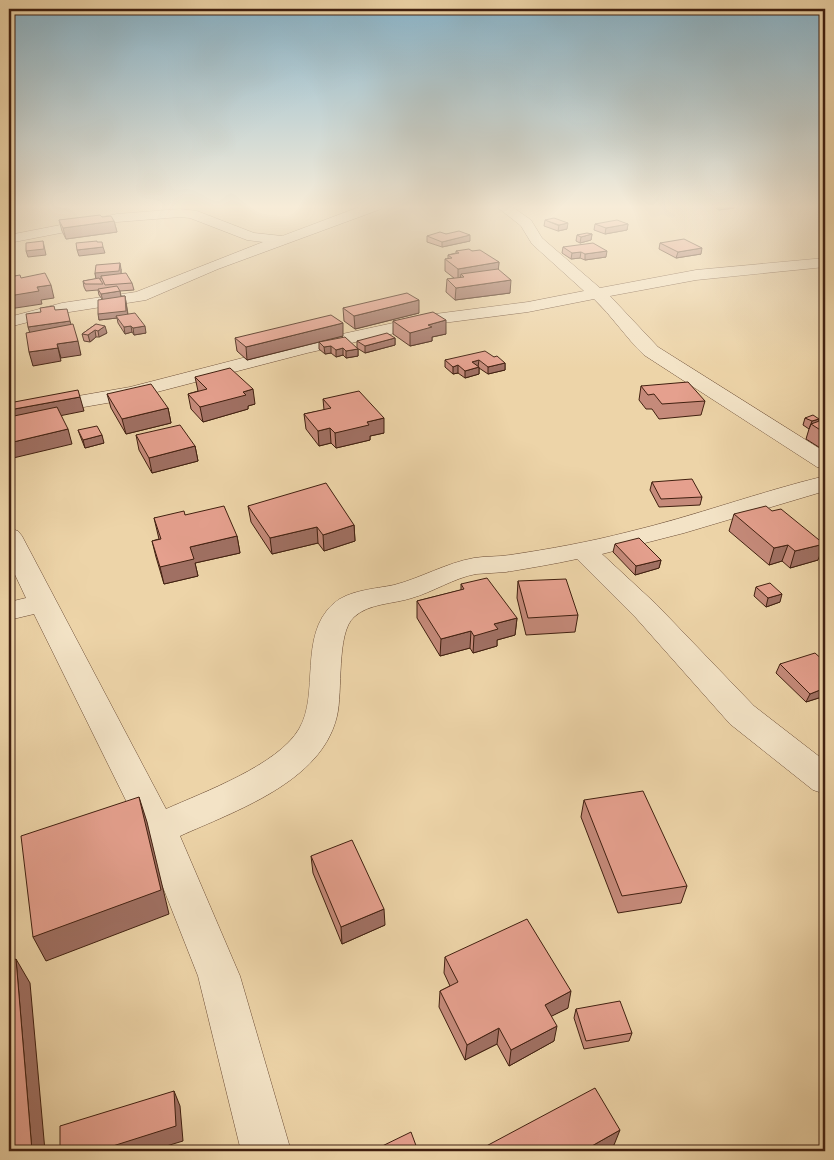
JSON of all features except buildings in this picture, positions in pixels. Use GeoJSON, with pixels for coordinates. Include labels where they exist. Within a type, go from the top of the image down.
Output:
{"type":"FeatureCollection","features":[{"type":"Feature","properties":{"kind":"street"},"geometry":{"type":"LineString","coordinates":[[9,322],[62,308],[140,296],[229,260]]}},
{"type":"Feature","properties":{"kind":"street"},"geometry":{"type":"LineString","coordinates":[[559,260],[624,318],[638,339],[651,351],[825,462]]}},
{"type":"Feature","properties":{"kind":"street"},"geometry":{"type":"LineString","coordinates":[[9,414],[130,393],[387,328],[434,319],[528,307],[696,276],[825,262]]}},
{"type":"Feature","properties":{"kind":"street"},"geometry":{"type":"LineString","coordinates":[[158,829],[239,791],[287,765],[305,748],[315,731],[322,713],[330,641],[336,620],[344,610],[358,603],[417,587],[475,566],[502,564],[583,550],[712,518],[825,483]]}},
{"type":"Feature","properties":{"kind":"street"},"geometry":{"type":"LineString","coordinates":[[9,536],[25,607],[158,829],[219,976],[266,1151]]}},
{"type":"Feature","properties":{"kind":"street"},"geometry":{"type":"LineString","coordinates":[[583,550],[646,611],[742,715],[825,780]]}}]}
